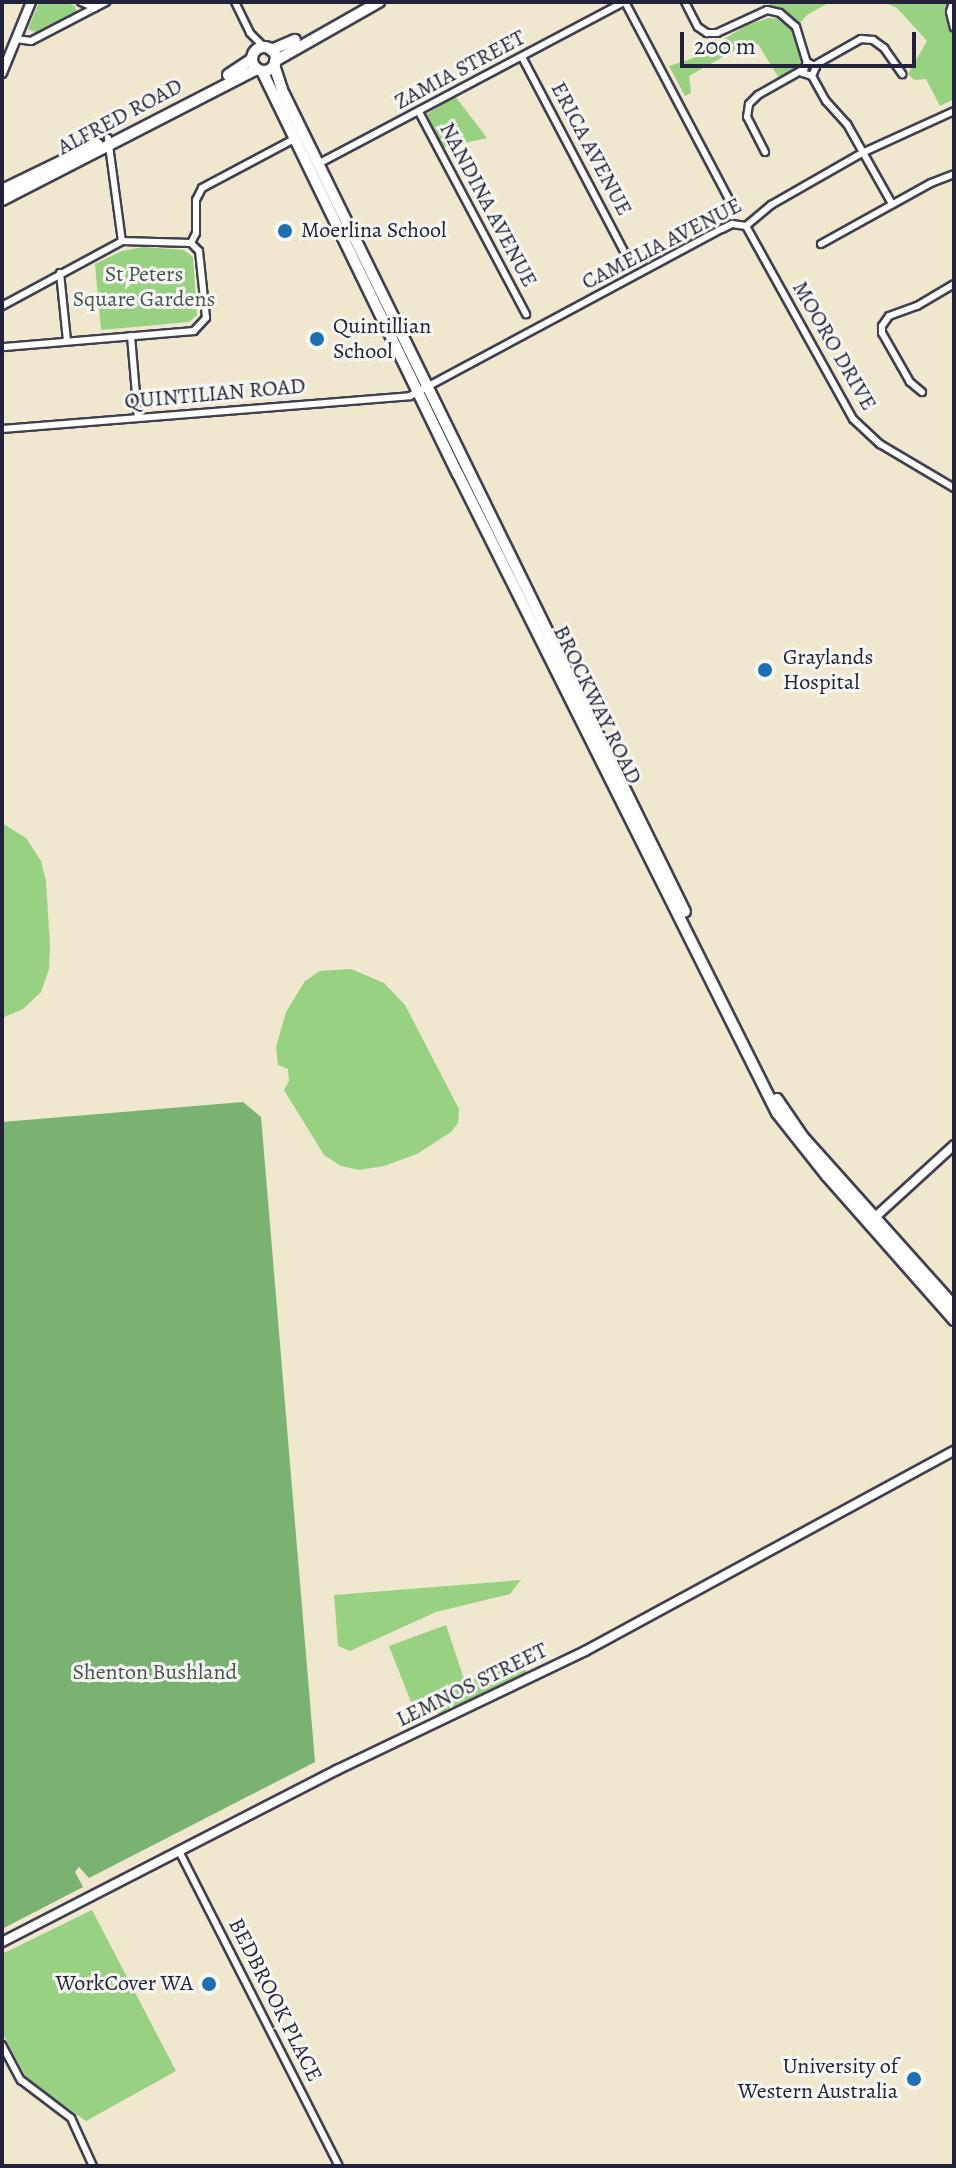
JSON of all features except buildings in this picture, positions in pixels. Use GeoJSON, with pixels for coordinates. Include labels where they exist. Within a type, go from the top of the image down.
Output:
{"type":"FeatureCollection","features":[{"type":"Feature","properties":{"kind":"main road","name":"ALFRED ROAD"},"geometry":{"type":"LineString","coordinates":[[257,66],[254,52],[267,49],[365,2]]}},
{"type":"Feature","properties":{"kind":"main road","name":"ALFRED ROAD"},"geometry":{"type":"LineString","coordinates":[[2,200],[257,66],[275,63],[291,49],[379,2]]}},
{"type":"Feature","properties":{"kind":"main road"},"geometry":{"type":"LineString","coordinates":[[267,49],[275,63]]}},
{"type":"Feature","properties":{"kind":"main road","name":"BROCKWAY ROAD"},"geometry":{"type":"LineString","coordinates":[[275,63],[282,90],[314,166],[776,1098],[803,1137],[954,1320]]}},
{"type":"Feature","properties":{"kind":"main road","name":"BROCKWAY ROAD"},"geometry":{"type":"LineString","coordinates":[[257,66],[300,136]]}},
{"type":"Feature","properties":{"kind":"main road","name":"ALFRED ROAD"},"geometry":{"type":"LineString","coordinates":[[2,190],[109,142]]}},
{"type":"Feature","properties":{"kind":"main road","name":"BROCKWAY ROAD"},"geometry":{"type":"LineString","coordinates":[[872,1220],[954,1306]]}},
{"type":"Feature","properties":{"kind":"street"},"geometry":{"type":"LineString","coordinates":[[2,73],[31,2]]}},
{"type":"Feature","properties":{"kind":"street"},"geometry":{"type":"LineString","coordinates":[[81,2],[95,8]]}},
{"type":"Feature","properties":{"kind":"street"},"geometry":{"type":"LineString","coordinates":[[16,39],[31,41],[106,2]]}},
{"type":"Feature","properties":{"kind":"street"},"geometry":{"type":"LineString","coordinates":[[235,2],[250,33],[267,49]]}},
{"type":"Feature","properties":{"kind":"street"},"geometry":{"type":"LineString","coordinates":[[624,2],[732,205]]}},
{"type":"Feature","properties":{"kind":"street","name":"ZAMIA STREET"},"geometry":{"type":"LineString","coordinates":[[314,166],[624,2]]}},
{"type":"Feature","properties":{"kind":"street"},"geometry":{"type":"LineString","coordinates":[[685,2],[698,27],[707,33],[717,33],[767,6],[796,27],[807,62],[802,70],[758,95],[749,104],[747,117],[765,152]]}},
{"type":"Feature","properties":{"kind":"street"},"geometry":{"type":"LineString","coordinates":[[953,2],[950,12],[954,28]]}},
{"type":"Feature","properties":{"kind":"street"},"geometry":{"type":"LineString","coordinates":[[812,76],[815,65],[861,39],[873,40],[884,48],[902,74]]}},
{"type":"Feature","properties":{"kind":"street","name":"ERICA AVENUE"},"geometry":{"type":"LineString","coordinates":[[522,57],[628,259]]}},
{"type":"Feature","properties":{"kind":"street"},"geometry":{"type":"LineString","coordinates":[[807,62],[815,65]]}},
{"type":"Feature","properties":{"kind":"street"},"geometry":{"type":"LineString","coordinates":[[802,70],[812,76],[826,101],[847,124],[892,204]]}},
{"type":"Feature","properties":{"kind":"street","name":"CAMELIA AVENUE"},"geometry":{"type":"LineString","coordinates":[[424,389],[722,229],[732,224],[746,226],[771,205],[862,153],[954,111]]}},
{"type":"Feature","properties":{"kind":"street","name":"NANDINA AVENUE"},"geometry":{"type":"LineString","coordinates":[[419,112],[526,314]]}},
{"type":"Feature","properties":{"kind":"street"},"geometry":{"type":"LineString","coordinates":[[191,243],[196,233],[196,200],[202,188],[300,136]]}},
{"type":"Feature","properties":{"kind":"street"},"geometry":{"type":"LineString","coordinates":[[109,142],[122,241]]}},
{"type":"Feature","properties":{"kind":"street"},"geometry":{"type":"LineString","coordinates":[[821,244],[954,174]]}},
{"type":"Feature","properties":{"kind":"street","name":"MOORO DRIVE"},"geometry":{"type":"LineString","coordinates":[[746,226],[853,419],[880,444],[954,488]]}},
{"type":"Feature","properties":{"kind":"street"},"geometry":{"type":"LineString","coordinates":[[2,306],[122,241],[191,243]]}},
{"type":"Feature","properties":{"kind":"street"},"geometry":{"type":"LineString","coordinates":[[2,347],[194,331],[202,326],[206,318],[200,258],[191,243]]}},
{"type":"Feature","properties":{"kind":"street"},"geometry":{"type":"LineString","coordinates":[[60,273],[67,341]]}},
{"type":"Feature","properties":{"kind":"street"},"geometry":{"type":"LineString","coordinates":[[922,392],[910,382],[882,333],[882,326],[889,316],[917,306],[954,284]]}},
{"type":"Feature","properties":{"kind":"street"},"geometry":{"type":"LineString","coordinates":[[131,336],[138,418]]}},
{"type":"Feature","properties":{"kind":"street","name":"QUINTILIAN ROAD"},"geometry":{"type":"LineString","coordinates":[[2,429],[410,396],[424,389]]}},
{"type":"Feature","properties":{"kind":"street"},"geometry":{"type":"LineString","coordinates":[[872,1220],[954,1145]]}},
{"type":"Feature","properties":{"kind":"street","name":"LEMNOS STREET"},"geometry":{"type":"LineString","coordinates":[[2,1942],[585,1651],[954,1451]]}},
{"type":"Feature","properties":{"kind":"street","name":"BEDBROOK PLACE"},"geometry":{"type":"LineString","coordinates":[[179,1851],[339,2166]]}},
{"type":"Feature","properties":{"kind":"street"},"geometry":{"type":"LineString","coordinates":[[2,2045],[21,2080],[71,2118],[93,2166]]}},
{"type":"Feature","properties":{"kind":"green space"},"geometry":{"type":"Polygon","coordinates":[[[39,2],[64,2],[75,6],[77,13],[37,33],[28,29],[39,2]]]}},
{"type":"Feature","properties":{"kind":"green space"},"geometry":{"type":"Polygon","coordinates":[[[770,2],[830,2],[807,15],[799,24],[783,11],[770,8],[770,2]]]}},
{"type":"Feature","properties":{"kind":"green space"},"geometry":{"type":"Polygon","coordinates":[[[883,2],[948,2],[945,16],[954,36],[954,99],[940,106],[926,79],[914,80],[908,74],[927,41],[897,8],[883,2]]]}},
{"type":"Feature","properties":{"kind":"green space"},"geometry":{"type":"Polygon","coordinates":[[[769,18],[782,19],[794,29],[806,58],[799,69],[779,78],[758,44],[746,44],[689,76],[691,93],[685,96],[669,66],[691,59],[747,25],[769,18]]]}},
{"type":"Feature","properties":{"kind":"green space"},"geometry":{"type":"Polygon","coordinates":[[[455,96],[487,138],[442,148],[427,114],[455,96]]]}},
{"type":"Feature","properties":{"kind":"green space","name":"St Peters Square Gardens"},"geometry":{"type":"Polygon","coordinates":[[[144,247],[184,250],[193,257],[197,315],[189,322],[101,330],[95,264],[122,251],[144,247]]]}},
{"type":"Feature","properties":{"kind":"green space"},"geometry":{"type":"Polygon","coordinates":[[[2,823],[26,838],[41,861],[46,881],[50,945],[49,969],[41,992],[23,1009],[2,1018],[2,823]]]}},
{"type":"Feature","properties":{"kind":"green space"},"geometry":{"type":"Polygon","coordinates":[[[351,969],[384,983],[405,1005],[459,1109],[458,1123],[451,1132],[417,1154],[384,1166],[359,1170],[341,1166],[324,1155],[284,1090],[289,1081],[288,1069],[278,1065],[276,1047],[286,1012],[305,981],[320,971],[351,969]]]}},
{"type":"Feature","properties":{"kind":"green space","name":"Shenton Bushland"},"geometry":{"type":"Polygon","coordinates":[[[243,1102],[261,1117],[315,1762],[89,1878],[79,1867],[75,1872],[83,1887],[2,1929],[2,1122],[243,1102]]]}},
{"type":"Feature","properties":{"kind":"green space"},"geometry":{"type":"Polygon","coordinates":[[[521,1580],[510,1594],[436,1612],[350,1651],[338,1646],[334,1595],[521,1580]]]}},
{"type":"Feature","properties":{"kind":"green space"},"geometry":{"type":"Polygon","coordinates":[[[446,1625],[465,1682],[500,1670],[524,1667],[527,1673],[454,1708],[452,1706],[439,1715],[430,1695],[411,1702],[389,1646],[446,1625]]]}},
{"type":"Feature","properties":{"kind":"green space"},"geometry":{"type":"Polygon","coordinates":[[[92,1910],[176,2071],[86,2121],[27,2079],[2,2032],[2,1954],[92,1910]]]}},
{"type":"Feature","properties":{"kind":"place","name":"Moerlina School"},"geometry":{"type":"Point","coordinates":[285,231]}},
{"type":"Feature","properties":{"kind":"place","name":"Quintillian School"},"geometry":{"type":"Point","coordinates":[317,339]}},
{"type":"Feature","properties":{"kind":"place","name":"Graylands Hospital"},"geometry":{"type":"Point","coordinates":[765,670]}},
{"type":"Feature","properties":{"kind":"place","name":"WorkCover WA"},"geometry":{"type":"Point","coordinates":[209,1984]}},
{"type":"Feature","properties":{"kind":"place","name":"University of Western Australia"},"geometry":{"type":"Point","coordinates":[914,2079]}}]}
